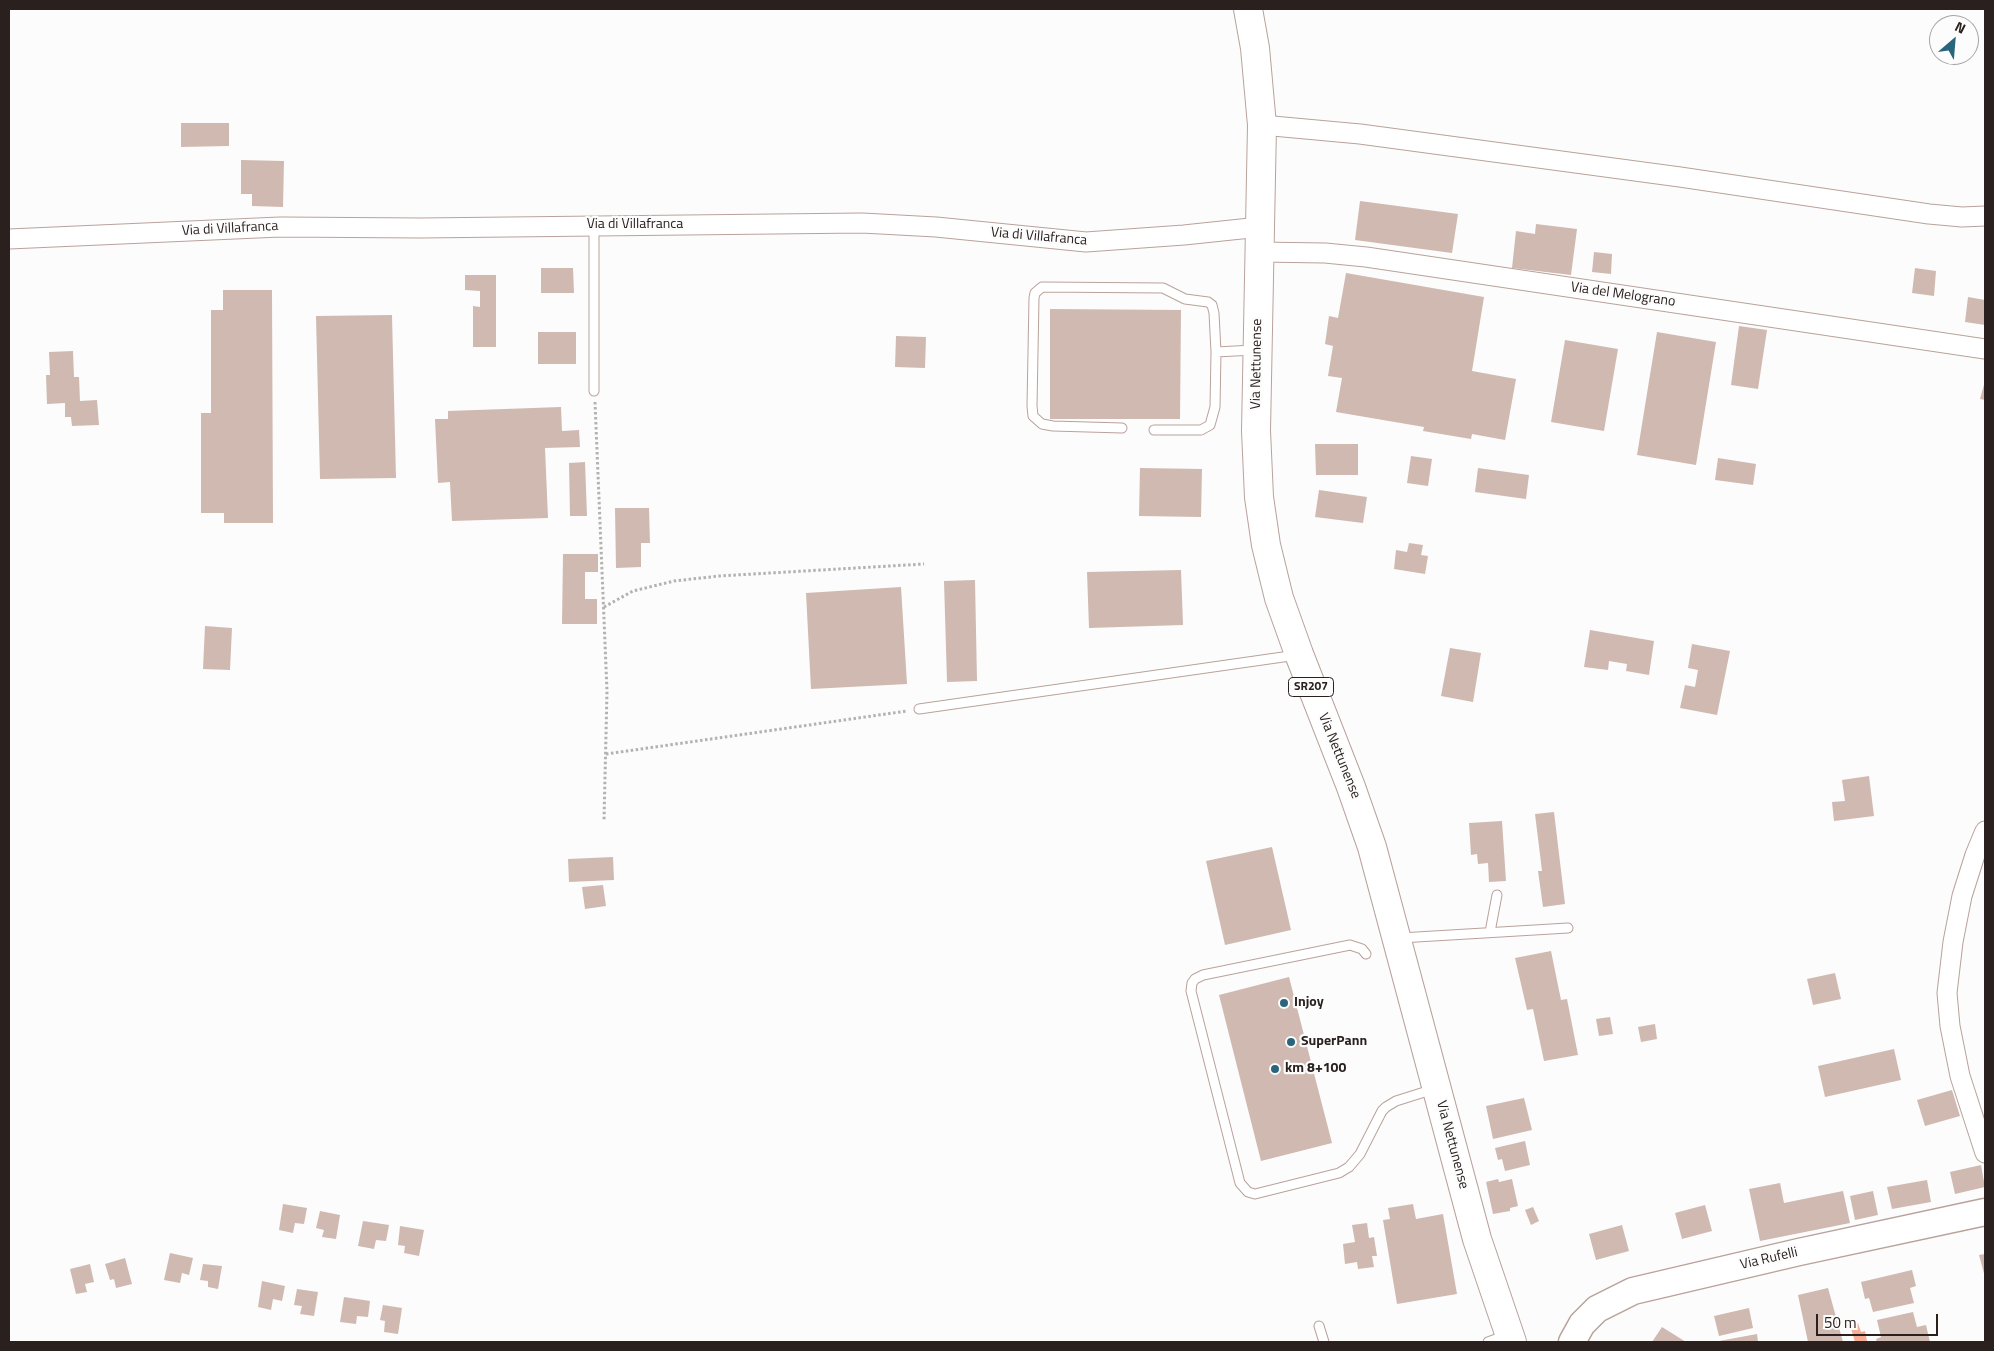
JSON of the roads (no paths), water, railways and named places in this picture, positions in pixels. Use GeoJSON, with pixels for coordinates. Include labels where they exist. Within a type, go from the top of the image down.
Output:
{"type":"FeatureCollection","features":[{"type":"Feature","properties":{"kind":"main road","name":"Via Nettunense"},"geometry":{"type":"LineString","coordinates":[[1248,9],[1256,56],[1262,125],[1256,431],[1262,521],[1276,587],[1299,654],[1367,830],[1503,1339]]}},
{"type":"Feature","properties":{"kind":"street"},"geometry":{"type":"LineString","coordinates":[[1262,125],[1352,133],[1680,176],[1929,214],[1962,217],[1985,216]]}},
{"type":"Feature","properties":{"kind":"street","name":"Via di Villafranca"},"geometry":{"type":"LineString","coordinates":[[9,239],[280,227],[421,228],[882,224],[971,230],[1058,241],[1086,242],[1184,235],[1260,239]]}},
{"type":"Feature","properties":{"kind":"street","name":"Via del Melograno"},"geometry":{"type":"LineString","coordinates":[[1260,239],[1325,253],[1366,257],[1985,349]]}},
{"type":"Feature","properties":{"kind":"street"},"geometry":{"type":"LineString","coordinates":[[1985,831],[1971,865],[1959,910],[1947,993],[1950,1026],[1960,1076],[1985,1154]]}},
{"type":"Feature","properties":{"kind":"street","name":"Via Rufelli"},"geometry":{"type":"LineString","coordinates":[[1572,1342],[1577,1330],[1597,1309],[1633,1291],[1985,1212]]}},
{"type":"Feature","properties":{"kind":"lane"},"geometry":{"type":"LineString","coordinates":[[594,225],[594,391]]}},
{"type":"Feature","properties":{"kind":"lane"},"geometry":{"type":"LineString","coordinates":[[1122,428],[1053,426],[1042,424],[1034,416],[1032,406],[1034,298],[1037,290],[1046,286],[1156,287],[1171,291],[1185,299],[1208,302],[1214,309],[1216,352],[1215,407],[1210,425],[1195,430],[1154,430]]}},
{"type":"Feature","properties":{"kind":"lane"},"geometry":{"type":"LineString","coordinates":[[1216,352],[1257,350]]}},
{"type":"Feature","properties":{"kind":"lane"},"geometry":{"type":"LineString","coordinates":[[919,709],[1299,654]]}},
{"type":"Feature","properties":{"kind":"lane"},"geometry":{"type":"LineString","coordinates":[[1490,932],[1497,895]]}},
{"type":"Feature","properties":{"kind":"lane"},"geometry":{"type":"LineString","coordinates":[[1397,938],[1568,928]]}},
{"type":"Feature","properties":{"kind":"lane"},"geometry":{"type":"LineString","coordinates":[[1366,954],[1362,949],[1350,945],[1203,975],[1192,983],[1191,991],[1240,1183],[1248,1192],[1254,1194],[1339,1173],[1349,1167],[1360,1154],[1382,1111],[1386,1107],[1396,1101],[1437,1088]]}},
{"type":"Feature","properties":{"kind":"lane"},"geometry":{"type":"LineString","coordinates":[[1319,1326],[1324,1342]]}},
{"type":"Feature","properties":{"kind":"place","name":"Injoy"},"geometry":{"type":"Point","coordinates":[1284,1003]}},
{"type":"Feature","properties":{"kind":"place","name":"SuperPann"},"geometry":{"type":"Point","coordinates":[1291,1042]}},
{"type":"Feature","properties":{"kind":"place","name":"km 8+100"},"geometry":{"type":"Point","coordinates":[1275,1069]}}]}
